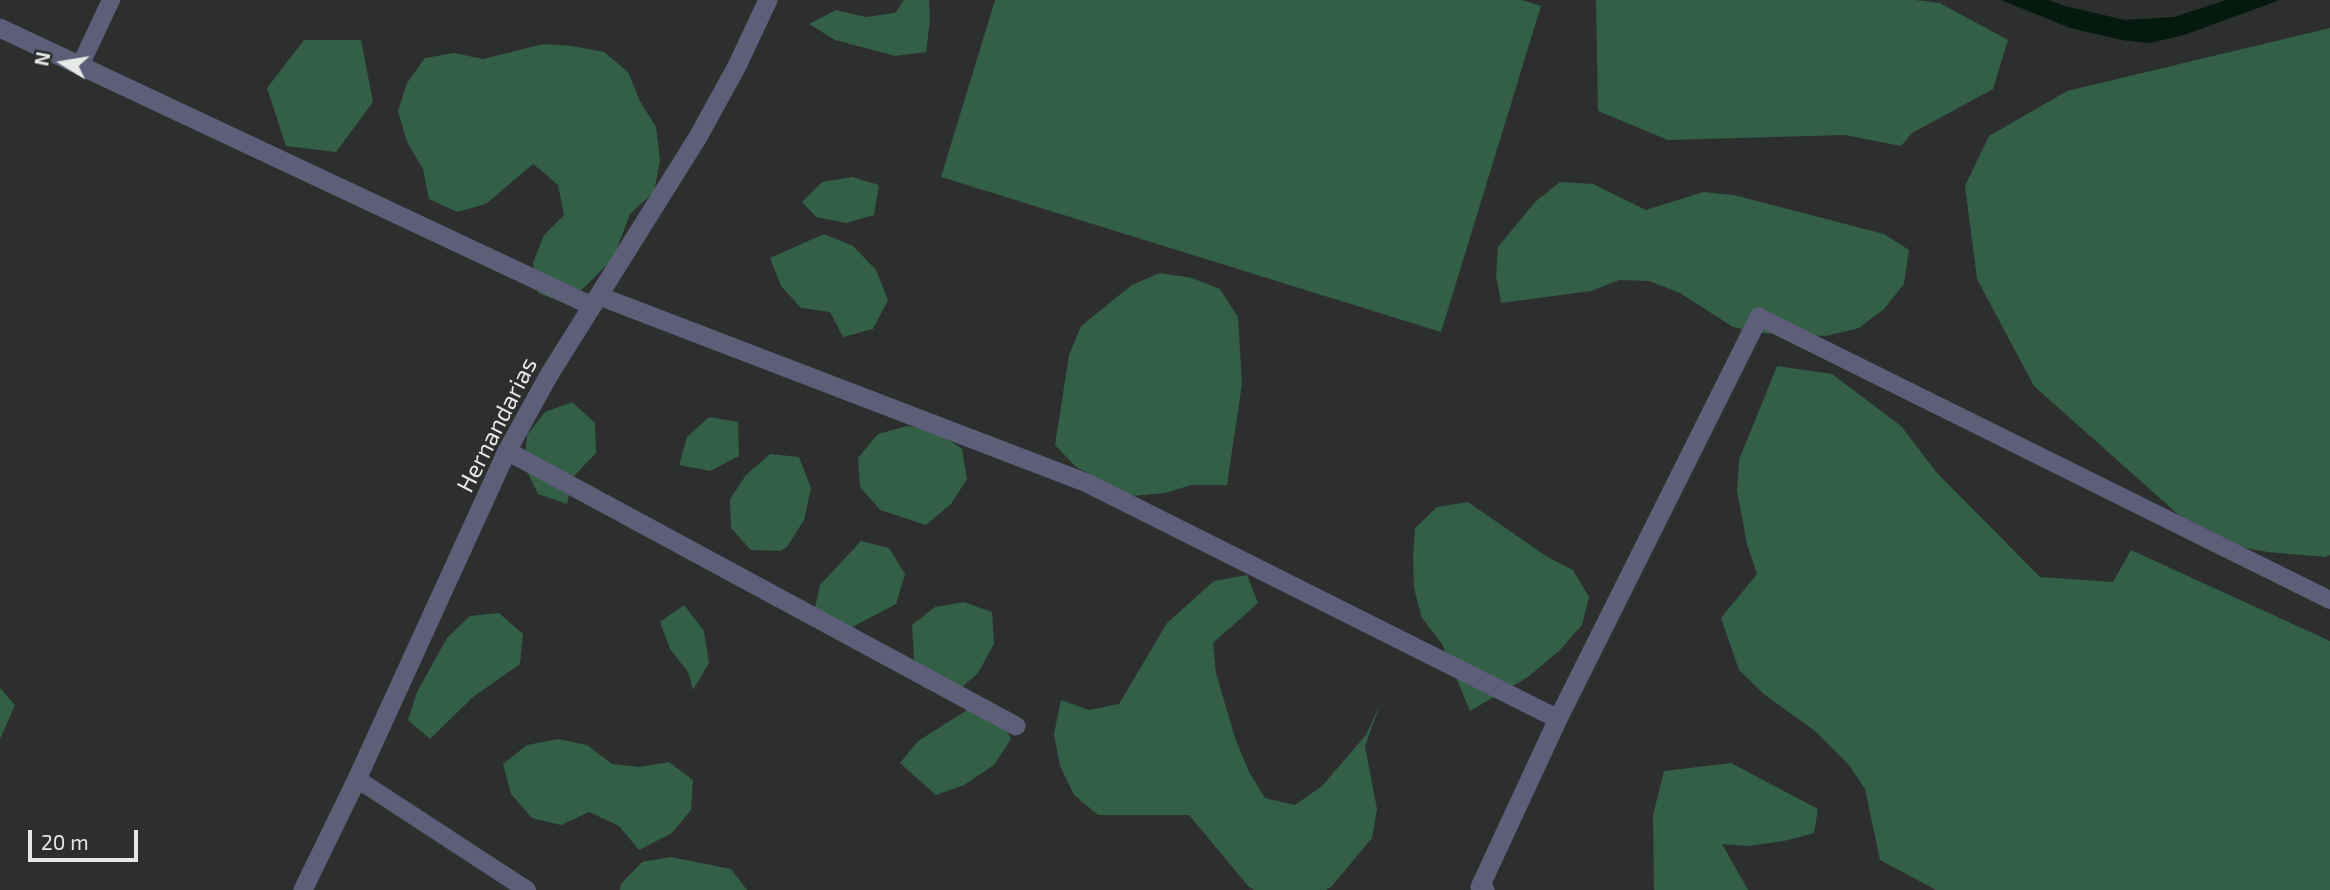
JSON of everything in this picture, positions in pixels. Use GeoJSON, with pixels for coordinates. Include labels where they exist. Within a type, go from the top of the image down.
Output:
{"type":"FeatureCollection","features":[{"type":"Feature","properties":{"kind":"street","name":"Hernandarias"},"geometry":{"type":"LineString","coordinates":[[303,890],[358,779],[507,451],[549,375],[698,137],[737,66],[768,0]]}},
{"type":"Feature","properties":{"kind":"street"},"geometry":{"type":"LineString","coordinates":[[0,28],[595,301],[1087,483],[1558,719]]}},
{"type":"Feature","properties":{"kind":"street"},"geometry":{"type":"LineString","coordinates":[[1485,890],[1480,887],[1558,719],[1759,317]]}},
{"type":"Feature","properties":{"kind":"street"},"geometry":{"type":"LineString","coordinates":[[507,451],[1016,726]]}},
{"type":"Feature","properties":{"kind":"lane"},"geometry":{"type":"LineString","coordinates":[[80,65],[111,0]]}},
{"type":"Feature","properties":{"kind":"lane"},"geometry":{"type":"LineString","coordinates":[[1759,317],[2330,600]]}},
{"type":"Feature","properties":{"kind":"lane"},"geometry":{"type":"LineString","coordinates":[[358,779],[527,890]]}},
{"type":"Feature","properties":{"kind":"green space"},"geometry":{"type":"Polygon","coordinates":[[[904,0],[929,0],[930,20],[926,52],[895,56],[835,40],[809,24],[836,10],[866,17],[895,13],[904,0]]]}},
{"type":"Feature","properties":{"kind":"green space"},"geometry":{"type":"Polygon","coordinates":[[[995,0],[1522,0],[1541,6],[1441,332],[941,177],[995,0]]]}},
{"type":"Feature","properties":{"kind":"green space"},"geometry":{"type":"Polygon","coordinates":[[[1596,0],[1915,0],[1940,3],[2008,40],[1993,89],[1912,133],[1901,146],[1845,135],[1668,140],[1598,111],[1596,0]]]}},
{"type":"Feature","properties":{"kind":"green space"},"geometry":{"type":"Polygon","coordinates":[[[2330,28],[2330,555],[2325,557],[2268,552],[2208,541],[2034,386],[1977,279],[1965,186],[1989,136],[2067,91],[2330,28]]]}},
{"type":"Feature","properties":{"kind":"green space"},"geometry":{"type":"Polygon","coordinates":[[[304,40],[361,40],[373,102],[336,152],[286,146],[267,88],[304,40]]]}},
{"type":"Feature","properties":{"kind":"green space"},"geometry":{"type":"Polygon","coordinates":[[[543,44],[604,52],[628,72],[640,101],[656,127],[660,160],[654,192],[630,214],[613,259],[567,304],[538,293],[533,263],[544,235],[564,215],[558,185],[533,164],[486,204],[457,212],[429,199],[423,169],[407,142],[398,111],[407,83],[425,58],[454,53],[483,59],[543,44]]]}},
{"type":"Feature","properties":{"kind":"green space"},"geometry":{"type":"Polygon","coordinates":[[[852,177],[879,185],[874,215],[846,223],[816,217],[802,202],[822,182],[852,177]]]}},
{"type":"Feature","properties":{"kind":"green space"},"geometry":{"type":"Polygon","coordinates":[[[1560,182],[1593,184],[1646,210],[1703,192],[1734,195],[1884,234],[1909,250],[1904,284],[1884,309],[1859,328],[1826,336],[1762,333],[1733,327],[1680,293],[1649,281],[1619,280],[1591,291],[1501,303],[1496,276],[1498,247],[1535,202],[1560,182]]]}},
{"type":"Feature","properties":{"kind":"green space"},"geometry":{"type":"Polygon","coordinates":[[[824,234],[853,246],[876,270],[888,300],[873,329],[843,337],[830,312],[801,308],[781,286],[770,258],[824,234]]]}},
{"type":"Feature","properties":{"kind":"green space"},"geometry":{"type":"Polygon","coordinates":[[[1160,273],[1192,278],[1220,289],[1238,317],[1242,384],[1227,485],[1192,485],[1164,493],[1132,496],[1076,467],[1055,445],[1069,355],[1081,326],[1132,285],[1160,273]]]}},
{"type":"Feature","properties":{"kind":"green space"},"geometry":{"type":"Polygon","coordinates":[[[1777,366],[1832,374],[1901,426],[1937,473],[2040,577],[2113,582],[2131,550],[2330,641],[2330,890],[1936,890],[1880,860],[1865,789],[1849,765],[1815,731],[1765,695],[1739,670],[1721,618],[1757,574],[1747,544],[1737,491],[1739,460],[1777,366]]]}},
{"type":"Feature","properties":{"kind":"green space"},"geometry":{"type":"Polygon","coordinates":[[[572,402],[595,423],[596,453],[573,477],[567,504],[538,494],[524,465],[527,435],[545,412],[572,402]]]}},
{"type":"Feature","properties":{"kind":"green space"},"geometry":{"type":"Polygon","coordinates":[[[709,417],[738,422],[739,456],[710,471],[679,465],[687,437],[709,417]]]}},
{"type":"Feature","properties":{"kind":"green space"},"geometry":{"type":"Polygon","coordinates":[[[907,426],[936,431],[962,449],[967,479],[951,504],[926,525],[880,510],[860,487],[858,458],[878,434],[907,426]]]}},
{"type":"Feature","properties":{"kind":"green space"},"geometry":{"type":"Polygon","coordinates":[[[770,454],[799,457],[811,488],[804,520],[787,547],[780,551],[751,550],[731,528],[730,499],[746,475],[770,454]]]}},
{"type":"Feature","properties":{"kind":"green space"},"geometry":{"type":"Polygon","coordinates":[[[1468,502],[1546,556],[1573,570],[1589,597],[1582,625],[1559,651],[1528,677],[1470,711],[1442,644],[1422,618],[1414,588],[1413,556],[1415,528],[1437,507],[1468,502]]]}},
{"type":"Feature","properties":{"kind":"green space"},"geometry":{"type":"Polygon","coordinates":[[[861,541],[889,548],[905,574],[896,604],[841,633],[814,612],[820,585],[861,541]]]}},
{"type":"Feature","properties":{"kind":"green space"},"geometry":{"type":"Polygon","coordinates":[[[1247,575],[1258,603],[1213,643],[1216,673],[1235,738],[1249,772],[1265,798],[1295,805],[1322,786],[1366,735],[1380,704],[1365,746],[1377,809],[1372,838],[1326,890],[1254,890],[1189,815],[1098,815],[1074,795],[1060,766],[1054,734],[1061,700],[1089,710],[1119,704],[1167,623],[1214,581],[1247,575]]]}},
{"type":"Feature","properties":{"kind":"green space"},"geometry":{"type":"Polygon","coordinates":[[[964,602],[992,612],[994,644],[978,673],[953,695],[923,687],[914,659],[912,625],[935,607],[964,602]]]}},
{"type":"Feature","properties":{"kind":"green space"},"geometry":{"type":"Polygon","coordinates":[[[684,605],[704,631],[709,663],[693,690],[688,672],[670,649],[660,622],[684,605]]]}},
{"type":"Feature","properties":{"kind":"green space"},"geometry":{"type":"Polygon","coordinates":[[[499,613],[523,634],[520,664],[473,697],[430,739],[408,720],[417,692],[447,638],[470,616],[499,613]]]}},
{"type":"Feature","properties":{"kind":"green space"},"geometry":{"type":"Polygon","coordinates":[[[0,688],[15,705],[0,739],[0,688]]]}},
{"type":"Feature","properties":{"kind":"green space"},"geometry":{"type":"Polygon","coordinates":[[[969,709],[997,711],[1011,739],[994,765],[964,785],[936,795],[900,763],[918,741],[969,709]]]}},
{"type":"Feature","properties":{"kind":"green space"},"geometry":{"type":"Polygon","coordinates":[[[558,739],[587,745],[612,764],[639,767],[669,762],[693,780],[691,810],[672,833],[639,850],[619,826],[589,812],[561,825],[532,818],[511,794],[503,764],[527,745],[558,739]]]}},
{"type":"Feature","properties":{"kind":"green space"},"geometry":{"type":"Polygon","coordinates":[[[1731,763],[1818,809],[1814,833],[1784,841],[1747,846],[1722,844],[1748,890],[1654,890],[1653,815],[1664,771],[1731,763]]]}},
{"type":"Feature","properties":{"kind":"green space"},"geometry":{"type":"Polygon","coordinates":[[[671,857],[731,869],[747,890],[620,890],[621,884],[642,862],[671,857]]]}},
{"type":"Feature","properties":{"kind":"shaded area"},"geometry":{"type":"Polygon","coordinates":[[[2001,0],[2049,0],[2125,20],[2174,17],[2226,0],[2280,0],[2184,35],[2150,43],[2122,40],[2070,28],[2001,0]]]}}]}
